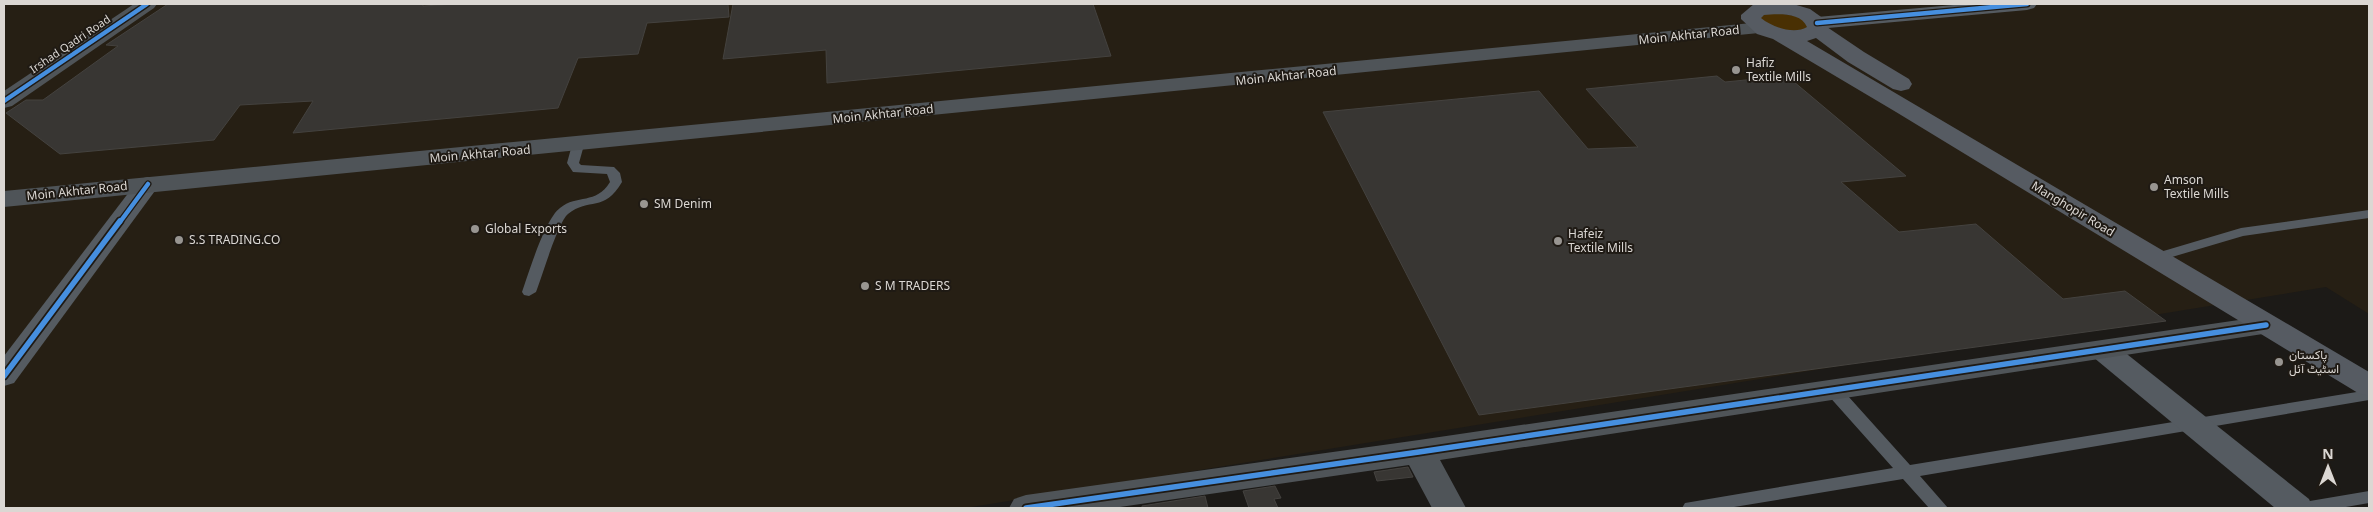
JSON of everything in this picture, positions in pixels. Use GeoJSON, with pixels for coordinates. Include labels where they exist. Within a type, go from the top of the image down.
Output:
{"type":"FeatureCollection","features":[{"type":"Feature","properties":{"kind":"main road","name":"Irshad Qadri Road"},"geometry":{"type":"LineString","coordinates":[[4,101],[147,4]]}},
{"type":"Feature","properties":{"kind":"main road"},"geometry":{"type":"LineString","coordinates":[[1762,15],[1812,21]]}},
{"type":"Feature","properties":{"kind":"main road","name":"Manghopir Road"},"geometry":{"type":"LineString","coordinates":[[1762,15],[1824,61],[2166,255],[2369,366]]}},
{"type":"Feature","properties":{"kind":"main road","name":"Moin Akhtar Road"},"geometry":{"type":"LineString","coordinates":[[4,199],[578,145],[1762,15]]}},
{"type":"Feature","properties":{"kind":"main road","name":"Manghopir Road"},"geometry":{"type":"LineString","coordinates":[[1812,21],[1856,57],[2166,255],[2266,325],[2369,386]]}},
{"type":"Feature","properties":{"kind":"main road"},"geometry":{"type":"LineString","coordinates":[[1824,61],[1824,56],[1831,53],[1856,57]]}},
{"type":"Feature","properties":{"kind":"main road","name":"Moin Akhtar Road"},"geometry":{"type":"LineString","coordinates":[[4,186],[1248,72]]}},
{"type":"Feature","properties":{"kind":"main road"},"geometry":{"type":"LineString","coordinates":[[1026,508],[1091,504],[1419,452],[2266,325]]}},
{"type":"Feature","properties":{"kind":"main road"},"geometry":{"type":"LineString","coordinates":[[1419,452],[1449,508]]}},
{"type":"Feature","properties":{"kind":"street"},"geometry":{"type":"LineString","coordinates":[[1812,21],[1897,4]]}},
{"type":"Feature","properties":{"kind":"street"},"geometry":{"type":"LineString","coordinates":[[1812,21],[2027,4]]}},
{"type":"Feature","properties":{"kind":"street"},"geometry":{"type":"LineString","coordinates":[[4,376],[148,184]]}},
{"type":"Feature","properties":{"kind":"street"},"geometry":{"type":"LineString","coordinates":[[2103,350],[2297,508]]}},
{"type":"Feature","properties":{"kind":"lane"},"geometry":{"type":"LineString","coordinates":[[529,292],[557,217],[563,210],[574,204],[591,202],[605,197],[616,182],[614,173],[610,170],[577,169],[573,163],[578,145]]}},
{"type":"Feature","properties":{"kind":"lane"},"geometry":{"type":"LineString","coordinates":[[2166,255],[2241,232],[2369,214]]}},
{"type":"Feature","properties":{"kind":"lane"},"geometry":{"type":"LineString","coordinates":[[1833,390],[1939,508]]}},
{"type":"Feature","properties":{"kind":"lane"},"geometry":{"type":"LineString","coordinates":[[1691,508],[2369,395]]}},
{"type":"Feature","properties":{"kind":"lane"},"geometry":{"type":"LineString","coordinates":[[2304,508],[2369,497]]}},
{"type":"Feature","properties":{"kind":"shaded area"},"geometry":{"type":"Polygon","coordinates":[[[4,4],[2369,4],[2369,314],[2326,287],[965,508],[4,508],[4,4]]]}},
{"type":"Feature","properties":{"kind":"shaded area"},"geometry":{"type":"Polygon","coordinates":[[[1773,12],[1801,17],[1809,26],[1806,29],[1786,32],[1760,20],[1761,16],[1773,12]]]}},
{"type":"Feature","properties":{"kind":"building"},"geometry":{"type":"Polygon","coordinates":[[[168,4],[423,4],[423,6],[455,4],[728,4],[729,17],[647,23],[638,54],[578,58],[558,108],[293,133],[313,101],[240,105],[214,140],[60,154],[6,113],[26,100],[43,100],[118,46],[106,45],[168,4]]]}},
{"type":"Feature","properties":{"kind":"building"},"geometry":{"type":"Polygon","coordinates":[[[733,4],[1093,4],[1111,56],[827,83],[826,50],[723,59],[733,4]]]}},
{"type":"Feature","properties":{"kind":"building","name":"Hafeiz Textile Mills"},"geometry":{"type":"Polygon","coordinates":[[[1717,76],[1725,82],[1787,76],[1906,176],[1841,182],[1899,232],[1976,224],[2063,299],[2125,291],[2166,321],[1479,415],[1323,112],[1539,91],[1588,149],[1638,147],[1586,89],[1717,76]]]}},
{"type":"Feature","properties":{"kind":"building"},"geometry":{"type":"Polygon","coordinates":[[[1408,467],[1413,477],[1377,481],[1374,472],[1408,467]]]}},
{"type":"Feature","properties":{"kind":"building"},"geometry":{"type":"Polygon","coordinates":[[[1275,486],[1281,498],[1274,499],[1278,508],[1249,508],[1243,491],[1275,486]]]}},
{"type":"Feature","properties":{"kind":"building"},"geometry":{"type":"Polygon","coordinates":[[[1205,496],[1208,508],[1142,508],[1142,506],[1205,496]]]}},
{"type":"Feature","properties":{"kind":"cycle path"},"geometry":{"type":"LineString","coordinates":[[4,101],[147,4]]}},
{"type":"Feature","properties":{"kind":"cycle path"},"geometry":{"type":"LineString","coordinates":[[1817,23],[2027,4]]}},
{"type":"Feature","properties":{"kind":"cycle path"},"geometry":{"type":"LineString","coordinates":[[4,376],[148,184]]}},
{"type":"Feature","properties":{"kind":"cycle path"},"geometry":{"type":"LineString","coordinates":[[1026,508],[1419,452],[2266,325]]}},
{"type":"Feature","properties":{"kind":"place","name":"Hafiz Textile Mills"},"geometry":{"type":"Point","coordinates":[1736,70]}},
{"type":"Feature","properties":{"kind":"place","name":"Amson Textile Mills"},"geometry":{"type":"Point","coordinates":[2154,187]}},
{"type":"Feature","properties":{"kind":"place","name":"SM Denim"},"geometry":{"type":"Point","coordinates":[644,204]}},
{"type":"Feature","properties":{"kind":"place","name":"Global Exports"},"geometry":{"type":"Point","coordinates":[475,229]}},
{"type":"Feature","properties":{"kind":"place","name":"S.S TRADING.CO"},"geometry":{"type":"Point","coordinates":[179,240]}},
{"type":"Feature","properties":{"kind":"place","name":"Hafeiz Textile Mills"},"geometry":{"type":"Point","coordinates":[1558,241]}},
{"type":"Feature","properties":{"kind":"place","name":"S M TRADERS"},"geometry":{"type":"Point","coordinates":[865,286]}},
{"type":"Feature","properties":{"kind":"place","name":"پاکستان اسٹیٹ آئل"},"geometry":{"type":"Point","coordinates":[2279,362]}}]}
